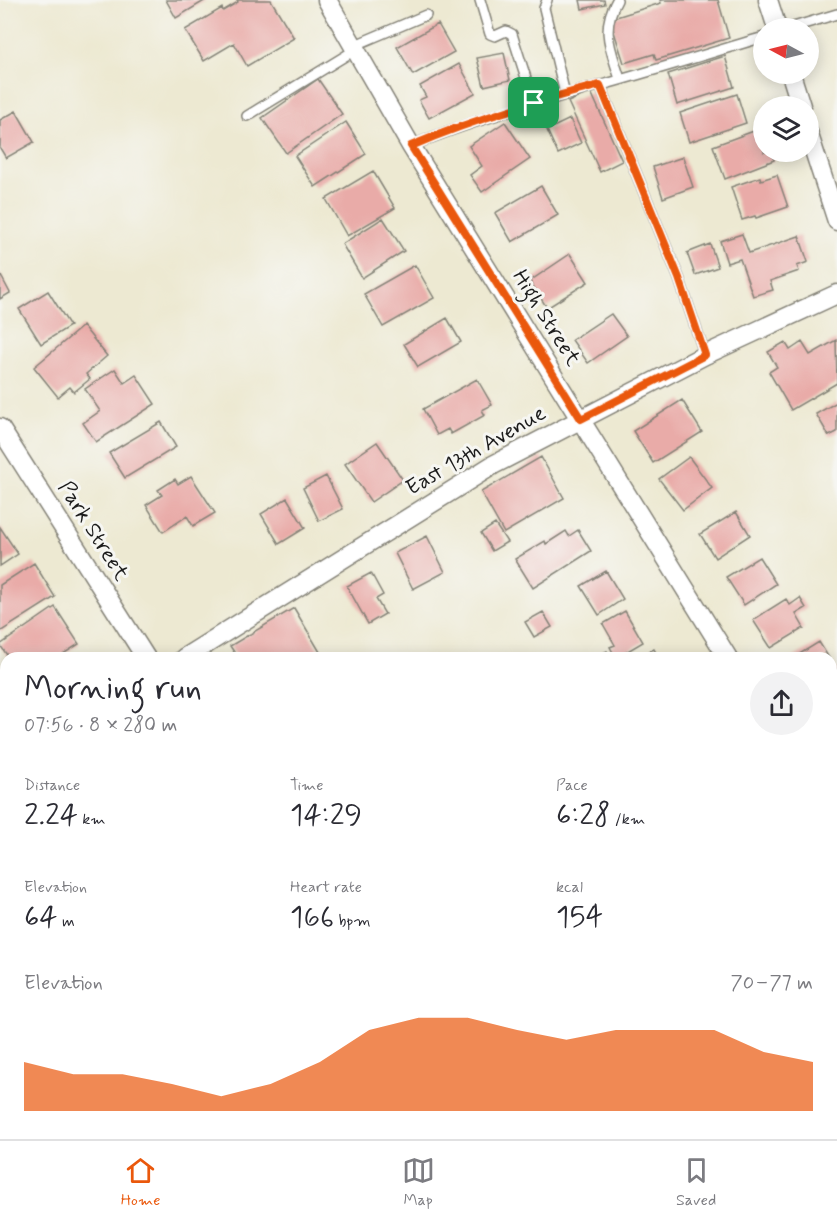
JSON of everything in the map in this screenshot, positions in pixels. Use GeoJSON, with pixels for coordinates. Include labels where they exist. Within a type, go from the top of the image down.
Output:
{"type":"FeatureCollection","features":[{"type":"Feature","properties":{"kind":"street","name":"High Street"},"geometry":{"type":"LineString","coordinates":[[327,0],[411,146],[724,652]]}},
{"type":"Feature","properties":{"kind":"street"},"geometry":{"type":"LineString","coordinates":[[768,0],[774,18]]}},
{"type":"Feature","properties":{"kind":"street"},"geometry":{"type":"LineString","coordinates":[[818,162],[837,221]]}},
{"type":"Feature","properties":{"kind":"street","name":"East 13th Avenue"},"geometry":{"type":"LineString","coordinates":[[194,652],[493,465],[705,355],[837,294]]}},
{"type":"Feature","properties":{"kind":"street","name":"Park Street"},"geometry":{"type":"LineString","coordinates":[[0,428],[142,652]]}},
{"type":"Feature","properties":{"kind":"lane"},"geometry":{"type":"LineString","coordinates":[[480,0],[490,34],[495,36],[506,31],[512,34],[534,103]]}},
{"type":"Feature","properties":{"kind":"lane"},"geometry":{"type":"LineString","coordinates":[[547,0],[544,8],[565,94]]}},
{"type":"Feature","properties":{"kind":"lane"},"geometry":{"type":"LineString","coordinates":[[617,0],[609,15],[607,33],[620,79]]}},
{"type":"Feature","properties":{"kind":"lane"},"geometry":{"type":"LineString","coordinates":[[819,19],[837,14]]}},
{"type":"Feature","properties":{"kind":"lane"},"geometry":{"type":"LineString","coordinates":[[248,116],[354,48],[426,15]]}},
{"type":"Feature","properties":{"kind":"lane"},"geometry":{"type":"LineString","coordinates":[[411,146],[534,103],[753,40]]}},
{"type":"Feature","properties":{"kind":"lane"},"geometry":{"type":"LineString","coordinates":[[600,85],[679,278],[705,355]]}},
{"type":"Feature","properties":{"kind":"building"},"geometry":{"type":"Polygon","coordinates":[[[166,0],[206,0],[176,18],[166,0]]]}},
{"type":"Feature","properties":{"kind":"building"},"geometry":{"type":"Polygon","coordinates":[[[237,0],[271,0],[294,38],[247,66],[234,43],[204,61],[185,30],[222,8],[223,11],[238,2],[237,0]]]}},
{"type":"Feature","properties":{"kind":"building"},"geometry":{"type":"Polygon","coordinates":[[[580,0],[604,0],[605,4],[582,9],[580,0]]]}},
{"type":"Feature","properties":{"kind":"building"},"geometry":{"type":"Polygon","coordinates":[[[660,0],[718,0],[729,38],[656,60],[654,54],[624,63],[610,19],[661,3],[660,0]]]}},
{"type":"Feature","properties":{"kind":"building"},"geometry":{"type":"Polygon","coordinates":[[[438,24],[454,52],[413,75],[397,47],[438,24]]]}},
{"type":"Feature","properties":{"kind":"building"},"geometry":{"type":"Polygon","coordinates":[[[504,53],[510,80],[484,86],[477,58],[504,53]]]}},
{"type":"Feature","properties":{"kind":"building"},"geometry":{"type":"Polygon","coordinates":[[[725,56],[734,87],[677,105],[668,74],[725,56]]]}},
{"type":"Feature","properties":{"kind":"building"},"geometry":{"type":"Polygon","coordinates":[[[459,64],[475,93],[429,118],[419,100],[426,97],[420,86],[459,64]]]}},
{"type":"Feature","properties":{"kind":"building"},"geometry":{"type":"Polygon","coordinates":[[[318,79],[342,114],[286,153],[262,118],[318,79]]]}},
{"type":"Feature","properties":{"kind":"building"},"geometry":{"type":"Polygon","coordinates":[[[591,92],[622,161],[600,172],[568,102],[591,92]]]}},
{"type":"Feature","properties":{"kind":"building"},"geometry":{"type":"Polygon","coordinates":[[[737,94],[746,123],[689,142],[680,113],[737,94]]]}},
{"type":"Feature","properties":{"kind":"building"},"geometry":{"type":"Polygon","coordinates":[[[16,111],[34,142],[6,158],[0,148],[0,120],[16,111]]]}},
{"type":"Feature","properties":{"kind":"building"},"geometry":{"type":"Polygon","coordinates":[[[570,119],[581,143],[558,154],[547,130],[570,119]]]}},
{"type":"Feature","properties":{"kind":"building"},"geometry":{"type":"Polygon","coordinates":[[[346,122],[366,154],[315,187],[295,156],[346,122]]]}},
{"type":"Feature","properties":{"kind":"building"},"geometry":{"type":"Polygon","coordinates":[[[505,122],[530,159],[482,192],[470,175],[482,166],[469,146],[505,122]]]}},
{"type":"Feature","properties":{"kind":"building"},"geometry":{"type":"Polygon","coordinates":[[[753,131],[753,162],[769,162],[725,179],[713,146],[753,131]]]}},
{"type":"Feature","properties":{"kind":"building"},"geometry":{"type":"Polygon","coordinates":[[[683,157],[693,187],[663,198],[653,167],[683,157]]]}},
{"type":"Feature","properties":{"kind":"building"},"geometry":{"type":"Polygon","coordinates":[[[373,171],[395,208],[347,236],[326,199],[373,171]]]}},
{"type":"Feature","properties":{"kind":"building"},"geometry":{"type":"Polygon","coordinates":[[[777,175],[788,207],[756,218],[755,216],[742,220],[731,187],[760,177],[761,180],[777,175]]]}},
{"type":"Feature","properties":{"kind":"building"},"geometry":{"type":"Polygon","coordinates":[[[541,186],[558,215],[512,242],[495,213],[541,186]]]}},
{"type":"Feature","properties":{"kind":"building"},"geometry":{"type":"Polygon","coordinates":[[[383,218],[404,251],[362,278],[342,244],[383,218]]]}},
{"type":"Feature","properties":{"kind":"building"},"geometry":{"type":"Polygon","coordinates":[[[742,234],[749,253],[799,236],[808,262],[797,266],[799,271],[770,281],[773,290],[753,296],[740,259],[727,263],[720,241],[742,234]]]}},
{"type":"Feature","properties":{"kind":"building"},"geometry":{"type":"Polygon","coordinates":[[[710,244],[718,267],[695,275],[687,253],[710,244]]]}},
{"type":"Feature","properties":{"kind":"building"},"geometry":{"type":"Polygon","coordinates":[[[570,254],[588,282],[547,308],[530,281],[570,254]]]}},
{"type":"Feature","properties":{"kind":"building"},"geometry":{"type":"Polygon","coordinates":[[[415,265],[434,298],[383,327],[364,294],[415,265]]]}},
{"type":"Feature","properties":{"kind":"building"},"geometry":{"type":"Polygon","coordinates":[[[0,274],[10,293],[0,299],[0,274]]]}},
{"type":"Feature","properties":{"kind":"building"},"geometry":{"type":"Polygon","coordinates":[[[48,291],[70,326],[41,344],[19,309],[48,291]]]}},
{"type":"Feature","properties":{"kind":"building"},"geometry":{"type":"Polygon","coordinates":[[[611,314],[627,336],[588,363],[572,340],[611,314]]]}},
{"type":"Feature","properties":{"kind":"building"},"geometry":{"type":"Polygon","coordinates":[[[447,318],[461,342],[418,367],[404,344],[447,318]]]}},
{"type":"Feature","properties":{"kind":"building"},"geometry":{"type":"Polygon","coordinates":[[[83,326],[107,356],[86,374],[90,379],[74,392],[70,387],[58,397],[34,367],[83,326]]]}},
{"type":"Feature","properties":{"kind":"building"},"geometry":{"type":"Polygon","coordinates":[[[836,340],[837,383],[791,410],[769,372],[777,367],[768,352],[785,342],[790,350],[802,342],[810,355],[836,340]]]}},
{"type":"Feature","properties":{"kind":"building"},"geometry":{"type":"Polygon","coordinates":[[[115,369],[124,383],[136,375],[155,404],[96,442],[83,423],[100,411],[85,389],[115,369]]]}},
{"type":"Feature","properties":{"kind":"building"},"geometry":{"type":"Polygon","coordinates":[[[477,379],[492,405],[482,410],[485,415],[451,434],[448,429],[437,435],[423,409],[477,379]]]}},
{"type":"Feature","properties":{"kind":"building"},"geometry":{"type":"Polygon","coordinates":[[[682,400],[702,432],[653,463],[633,431],[682,400]]]}},
{"type":"Feature","properties":{"kind":"building"},"geometry":{"type":"Polygon","coordinates":[[[837,402],[837,432],[829,436],[816,414],[837,402]]]}},
{"type":"Feature","properties":{"kind":"building"},"geometry":{"type":"Polygon","coordinates":[[[161,422],[176,447],[125,478],[109,453],[161,422]]]}},
{"type":"Feature","properties":{"kind":"building"},"geometry":{"type":"Polygon","coordinates":[[[377,442],[403,480],[371,502],[345,464],[377,442]]]}},
{"type":"Feature","properties":{"kind":"building"},"geometry":{"type":"Polygon","coordinates":[[[541,457],[564,498],[504,533],[481,492],[541,457]]]}},
{"type":"Feature","properties":{"kind":"building"},"geometry":{"type":"Polygon","coordinates":[[[689,457],[712,488],[683,510],[659,479],[689,457]]]}},
{"type":"Feature","properties":{"kind":"building"},"geometry":{"type":"Polygon","coordinates":[[[191,476],[215,513],[193,526],[187,516],[163,532],[146,505],[162,495],[158,490],[175,479],[178,484],[191,476]]]}},
{"type":"Feature","properties":{"kind":"building"},"geometry":{"type":"Polygon","coordinates":[[[326,476],[343,509],[319,521],[303,488],[326,476]]]}},
{"type":"Feature","properties":{"kind":"building"},"geometry":{"type":"Polygon","coordinates":[[[287,498],[305,528],[279,544],[261,514],[287,498]]]}},
{"type":"Feature","properties":{"kind":"building"},"geometry":{"type":"Polygon","coordinates":[[[736,512],[750,535],[715,558],[700,534],[736,512]]]}},
{"type":"Feature","properties":{"kind":"building"},"geometry":{"type":"Polygon","coordinates":[[[495,524],[507,542],[492,551],[481,533],[495,524]]]}},
{"type":"Feature","properties":{"kind":"building"},"geometry":{"type":"Polygon","coordinates":[[[0,527],[18,554],[0,566],[0,527]]]}},
{"type":"Feature","properties":{"kind":"building"},"geometry":{"type":"Polygon","coordinates":[[[578,530],[591,551],[533,588],[515,559],[566,531],[569,536],[578,530]]]}},
{"type":"Feature","properties":{"kind":"building"},"geometry":{"type":"Polygon","coordinates":[[[427,536],[445,572],[413,589],[395,553],[427,536]]]}},
{"type":"Feature","properties":{"kind":"building"},"geometry":{"type":"Polygon","coordinates":[[[759,557],[776,584],[744,605],[726,577],[759,557]]]}},
{"type":"Feature","properties":{"kind":"building"},"geometry":{"type":"Polygon","coordinates":[[[34,563],[55,597],[0,632],[0,585],[34,563]]]}},
{"type":"Feature","properties":{"kind":"building"},"geometry":{"type":"Polygon","coordinates":[[[606,571],[623,599],[599,615],[581,586],[606,571]]]}},
{"type":"Feature","properties":{"kind":"building"},"geometry":{"type":"Polygon","coordinates":[[[371,573],[383,595],[376,599],[385,614],[368,624],[347,586],[371,573]]]}},
{"type":"Feature","properties":{"kind":"building"},"geometry":{"type":"Polygon","coordinates":[[[800,598],[806,608],[796,614],[804,628],[771,648],[753,620],[786,599],[790,605],[800,598]]]}},
{"type":"Feature","properties":{"kind":"building"},"geometry":{"type":"Polygon","coordinates":[[[55,607],[79,644],[66,652],[5,652],[0,645],[55,607]]]}},
{"type":"Feature","properties":{"kind":"building"},"geometry":{"type":"Polygon","coordinates":[[[294,608],[320,652],[234,652],[230,646],[294,608]]]}},
{"type":"Feature","properties":{"kind":"building"},"geometry":{"type":"Polygon","coordinates":[[[625,611],[643,642],[626,652],[613,652],[610,647],[615,645],[603,624],[625,611]]]}},
{"type":"Feature","properties":{"kind":"building"},"geometry":{"type":"Polygon","coordinates":[[[543,612],[552,627],[534,637],[525,622],[543,612]]]}},
{"type":"Feature","properties":{"kind":"building"},"geometry":{"type":"Polygon","coordinates":[[[819,642],[825,652],[803,652],[819,642]]]}},
{"type":"Feature","properties":{"kind":"route"},"geometry":{"type":"LineString","coordinates":[[600,85],[679,278],[705,355],[581,419],[411,146],[534,103],[600,85]]}}]}
